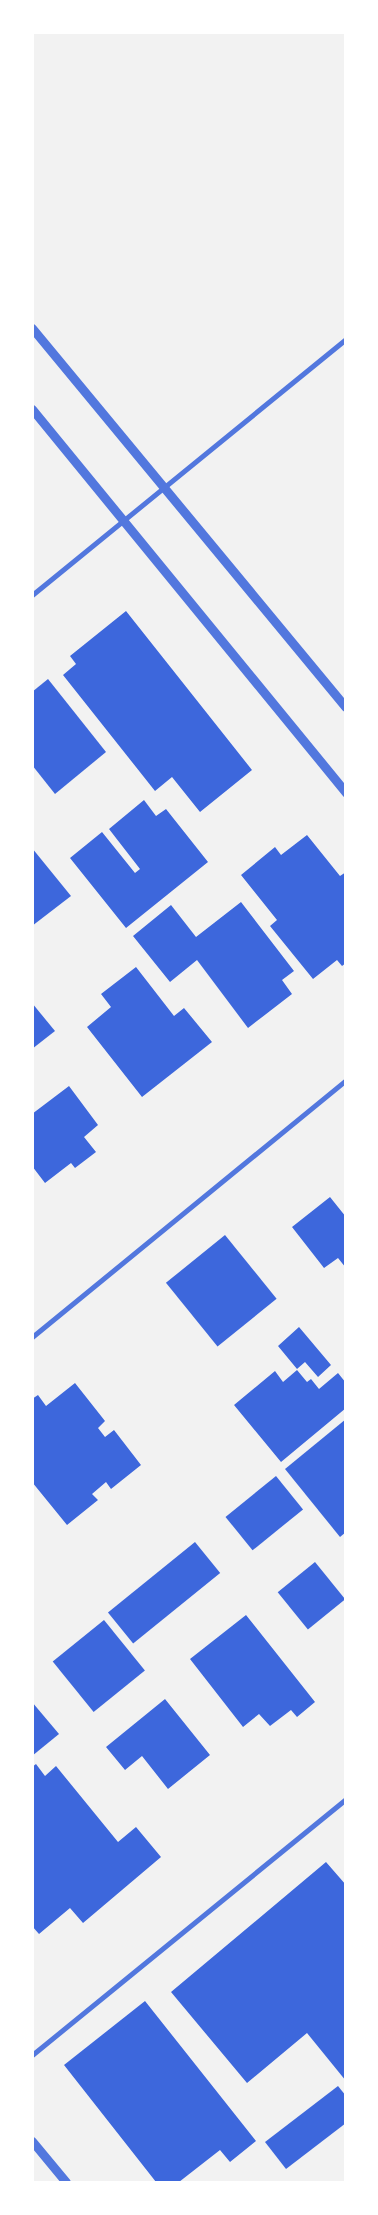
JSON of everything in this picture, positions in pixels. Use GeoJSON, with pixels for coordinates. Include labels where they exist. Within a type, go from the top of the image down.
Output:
{"type":"FeatureCollection","features":[{"type":"Feature","properties":{"kind":"street"},"geometry":{"type":"LineString","coordinates":[[32,328],[346,708]]}},
{"type":"Feature","properties":{"kind":"street"},"geometry":{"type":"LineString","coordinates":[[32,595],[346,339]]}},
{"type":"Feature","properties":{"kind":"street"},"geometry":{"type":"LineString","coordinates":[[32,410],[346,793]]}},
{"type":"Feature","properties":{"kind":"street"},"geometry":{"type":"LineString","coordinates":[[32,1337],[346,1080]]}},
{"type":"Feature","properties":{"kind":"street"},"geometry":{"type":"LineString","coordinates":[[32,2055],[346,1799]]}},
{"type":"Feature","properties":{"kind":"street"},"geometry":{"type":"LineString","coordinates":[[32,2141],[66,2182]]}},
{"type":"Feature","properties":{"kind":"building"},"geometry":{"type":"Polygon","coordinates":[[[126,611],[252,770],[200,812],[172,777],[155,791],[63,675],[76,664],[70,656],[126,611]]]}},
{"type":"Feature","properties":{"kind":"building"},"geometry":{"type":"Polygon","coordinates":[[[48,679],[106,752],[55,794],[32,765],[32,692],[48,679]]]}},
{"type":"Feature","properties":{"kind":"building"},"geometry":{"type":"Polygon","coordinates":[[[144,800],[156,816],[166,809],[208,862],[126,928],[70,858],[102,832],[135,873],[140,869],[109,829],[144,800]]]}},
{"type":"Feature","properties":{"kind":"building"},"geometry":{"type":"Polygon","coordinates":[[[307,835],[340,876],[346,872],[346,963],[342,966],[337,960],[313,979],[270,926],[277,920],[241,875],[275,847],[281,855],[307,835]]]}},
{"type":"Feature","properties":{"kind":"building"},"geometry":{"type":"Polygon","coordinates":[[[32,848],[71,896],[32,926],[32,848]]]}},
{"type":"Feature","properties":{"kind":"building"},"geometry":{"type":"Polygon","coordinates":[[[241,902],[294,971],[282,980],[292,994],[248,1028],[197,960],[170,982],[133,936],[171,905],[196,937],[241,902]]]}},
{"type":"Feature","properties":{"kind":"building"},"geometry":{"type":"Polygon","coordinates":[[[136,967],[174,1016],[184,1008],[212,1042],[142,1097],[87,1027],[111,1007],[101,994],[136,967]]]}},
{"type":"Feature","properties":{"kind":"building"},"geometry":{"type":"Polygon","coordinates":[[[32,1003],[55,1031],[32,1049],[32,1003]]]}},
{"type":"Feature","properties":{"kind":"building"},"geometry":{"type":"Polygon","coordinates":[[[69,1086],[98,1125],[84,1137],[96,1152],[75,1168],[71,1163],[45,1183],[32,1166],[32,1114],[69,1086]]]}},
{"type":"Feature","properties":{"kind":"building"},"geometry":{"type":"Polygon","coordinates":[[[330,1197],[346,1217],[346,1268],[338,1258],[324,1268],[292,1227],[330,1197]]]}},
{"type":"Feature","properties":{"kind":"building"},"geometry":{"type":"Polygon","coordinates":[[[225,1235],[277,1299],[218,1347],[166,1283],[225,1235]]]}},
{"type":"Feature","properties":{"kind":"building"},"geometry":{"type":"Polygon","coordinates":[[[299,1327],[331,1365],[318,1377],[305,1362],[297,1369],[278,1346],[299,1327]]]}},
{"type":"Feature","properties":{"kind":"building"},"geometry":{"type":"Polygon","coordinates":[[[297,1370],[307,1382],[311,1379],[319,1389],[338,1373],[346,1383],[346,1408],[281,1462],[234,1405],[275,1371],[283,1382],[297,1370]]]}},
{"type":"Feature","properties":{"kind":"building"},"geometry":{"type":"Polygon","coordinates":[[[75,1383],[105,1421],[98,1428],[105,1437],[114,1430],[141,1465],[111,1489],[106,1482],[92,1494],[98,1500],[67,1525],[32,1482],[32,1399],[38,1395],[46,1406],[75,1383]]]}},
{"type":"Feature","properties":{"kind":"building"},"geometry":{"type":"Polygon","coordinates":[[[346,1419],[346,1532],[340,1537],[285,1469],[346,1419]]]}},
{"type":"Feature","properties":{"kind":"building"},"geometry":{"type":"Polygon","coordinates":[[[276,1476],[303,1509],[253,1550],[225,1517],[276,1476]]]}},
{"type":"Feature","properties":{"kind":"building"},"geometry":{"type":"Polygon","coordinates":[[[195,1542],[220,1573],[133,1644],[108,1612],[195,1542]]]}},
{"type":"Feature","properties":{"kind":"building"},"geometry":{"type":"Polygon","coordinates":[[[315,1562],[345,1599],[308,1630],[278,1592],[315,1562]]]}},
{"type":"Feature","properties":{"kind":"building"},"geometry":{"type":"Polygon","coordinates":[[[246,1615],[315,1702],[297,1717],[291,1710],[270,1726],[259,1714],[243,1727],[190,1659],[246,1615]]]}},
{"type":"Feature","properties":{"kind":"building"},"geometry":{"type":"Polygon","coordinates":[[[104,1620],[145,1671],[94,1712],[53,1662],[104,1620]]]}},
{"type":"Feature","properties":{"kind":"building"},"geometry":{"type":"Polygon","coordinates":[[[165,1699],[210,1755],[168,1789],[142,1756],[125,1770],[106,1747],[165,1699]]]}},
{"type":"Feature","properties":{"kind":"building"},"geometry":{"type":"Polygon","coordinates":[[[32,1702],[59,1734],[32,1756],[32,1702]]]}},
{"type":"Feature","properties":{"kind":"building"},"geometry":{"type":"Polygon","coordinates":[[[36,1764],[45,1776],[56,1766],[118,1842],[136,1827],[161,1857],[83,1923],[70,1908],[39,1934],[32,1926],[32,1767],[36,1764]]]}},
{"type":"Feature","properties":{"kind":"building"},"geometry":{"type":"Polygon","coordinates":[[[326,1862],[346,1885],[346,2081],[307,2033],[247,2083],[171,1992],[326,1862]]]}},
{"type":"Feature","properties":{"kind":"building"},"geometry":{"type":"Polygon","coordinates":[[[145,2001],[256,2141],[230,2162],[220,2150],[179,2182],[156,2182],[64,2065],[145,2001]]]}},
{"type":"Feature","properties":{"kind":"building"},"geometry":{"type":"Polygon","coordinates":[[[338,2086],[346,2096],[346,2123],[286,2169],[265,2142],[338,2086]]]}}]}
